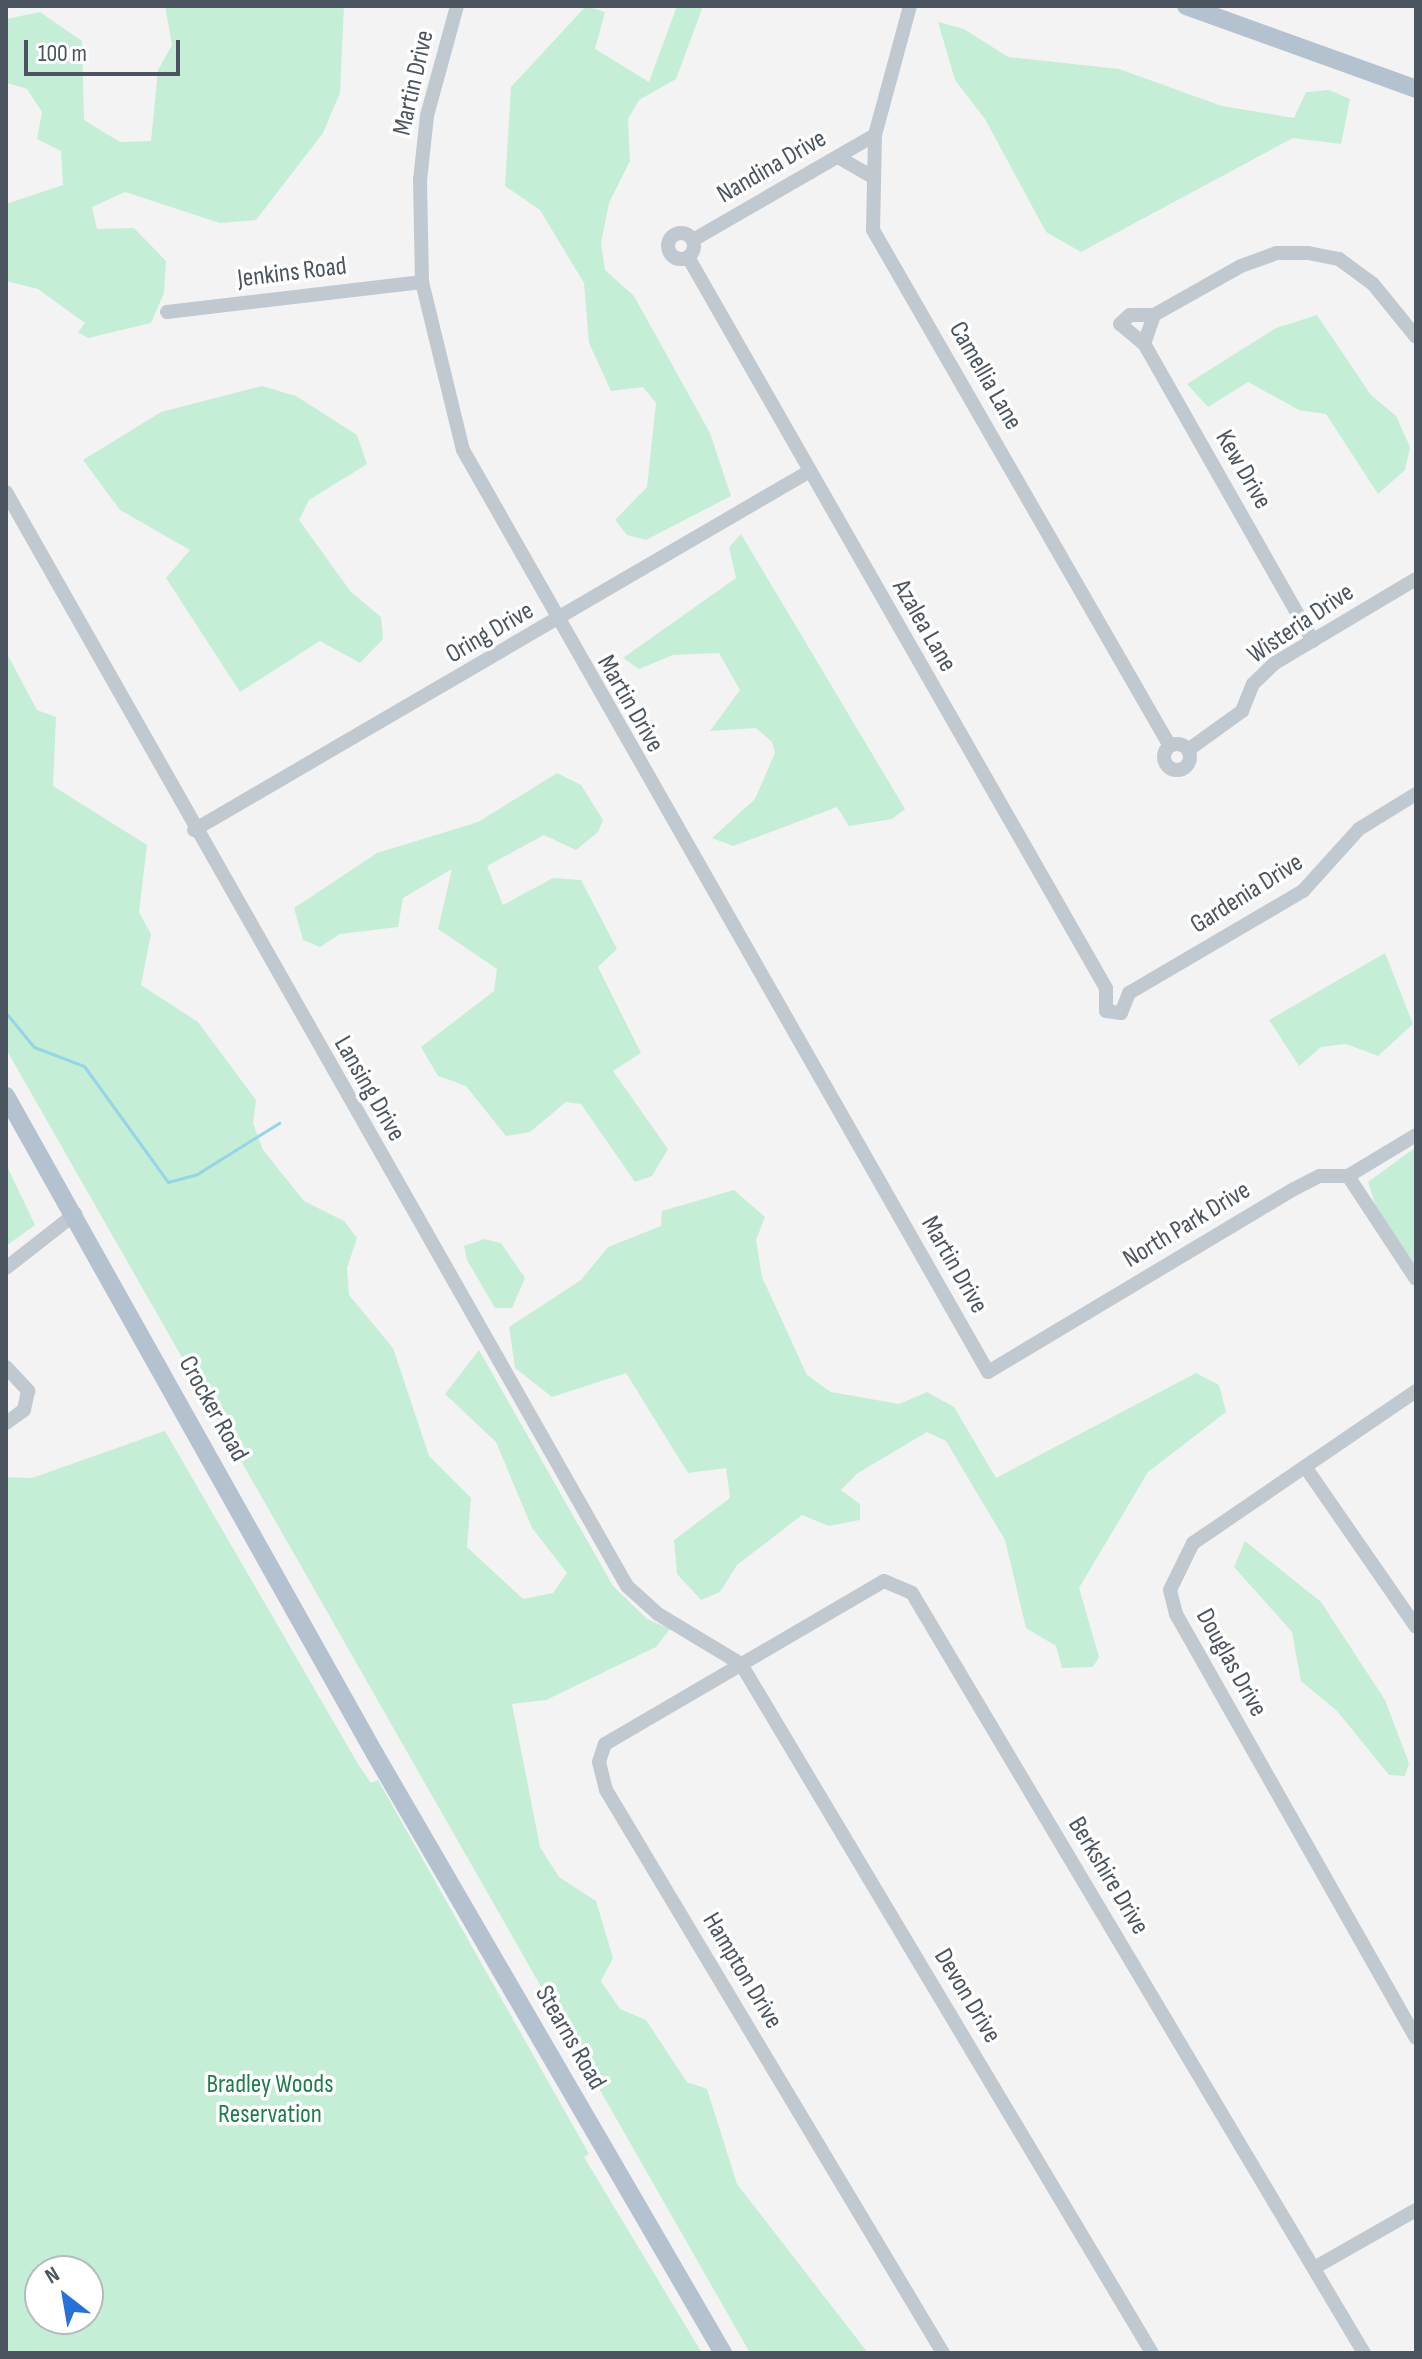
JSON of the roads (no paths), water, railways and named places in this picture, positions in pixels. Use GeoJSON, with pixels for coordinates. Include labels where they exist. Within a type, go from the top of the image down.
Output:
{"type":"FeatureCollection","features":[{"type":"Feature","properties":{"kind":"main road"},"geometry":{"type":"LineString","coordinates":[[1186,6],[1416,89]]}},
{"type":"Feature","properties":{"kind":"main road","name":"Crocker Road"},"geometry":{"type":"LineString","coordinates":[[6,1096],[75,1214],[372,1749]]}},
{"type":"Feature","properties":{"kind":"main road","name":"Stearns Road"},"geometry":{"type":"LineString","coordinates":[[372,1749],[723,2353]]}},
{"type":"Feature","properties":{"kind":"street","name":"Martin Drive"},"geometry":{"type":"LineString","coordinates":[[457,6],[427,116],[422,282],[463,450],[555,622],[988,1372]]}},
{"type":"Feature","properties":{"kind":"street","name":"Camellia Lane"},"geometry":{"type":"LineString","coordinates":[[910,6],[875,135],[871,176],[873,230],[1170,746],[1164,758],[1174,770],[1187,765],[1188,750]]}},
{"type":"Feature","properties":{"kind":"street","name":"Nandina Drive"},"geometry":{"type":"LineString","coordinates":[[688,257],[675,258],[668,242],[677,233],[693,240],[875,135]]}},
{"type":"Feature","properties":{"kind":"street"},"geometry":{"type":"LineString","coordinates":[[838,157],[871,176]]}},
{"type":"Feature","properties":{"kind":"street"},"geometry":{"type":"LineString","coordinates":[[688,257],[693,240]]}},
{"type":"Feature","properties":{"kind":"street"},"geometry":{"type":"LineString","coordinates":[[1154,315],[1144,344],[1123,332],[1125,317],[1154,315],[1241,266],[1276,253],[1308,253],[1339,259],[1373,284],[1416,337]]}},
{"type":"Feature","properties":{"kind":"street","name":"Azalea Lane"},"geometry":{"type":"LineString","coordinates":[[688,257],[808,472],[1106,988],[1100,1002],[1111,1014]]}},
{"type":"Feature","properties":{"kind":"street","name":"Jenkins Road"},"geometry":{"type":"LineString","coordinates":[[167,312],[422,282]]}},
{"type":"Feature","properties":{"kind":"street","name":"Kew Drive"},"geometry":{"type":"LineString","coordinates":[[1144,344],[1313,641]]}},
{"type":"Feature","properties":{"kind":"street","name":"Oring Drive"},"geometry":{"type":"LineString","coordinates":[[194,830],[808,472]]}},
{"type":"Feature","properties":{"kind":"street","name":"Lansing Drive"},"geometry":{"type":"LineString","coordinates":[[6,492],[194,830],[627,1586],[658,1614],[741,1664]]}},
{"type":"Feature","properties":{"kind":"street","name":"Wisteria Drive"},"geometry":{"type":"LineString","coordinates":[[1188,750],[1242,711],[1253,684],[1275,663],[1416,579]]}},
{"type":"Feature","properties":{"kind":"street"},"geometry":{"type":"LineString","coordinates":[[1170,746],[1188,750]]}},
{"type":"Feature","properties":{"kind":"street","name":"Gardenia Drive"},"geometry":{"type":"LineString","coordinates":[[1111,1014],[1124,1011],[1129,993],[1313,884],[1359,829],[1416,794]]}},
{"type":"Feature","properties":{"kind":"street"},"geometry":{"type":"LineString","coordinates":[[1106,988],[1129,993]]}},
{"type":"Feature","properties":{"kind":"street","name":"North Park Drive"},"geometry":{"type":"LineString","coordinates":[[988,1372],[1294,1189],[1320,1176],[1348,1176],[1416,1135]]}},
{"type":"Feature","properties":{"kind":"street"},"geometry":{"type":"LineString","coordinates":[[1348,1176],[1416,1279]]}},
{"type":"Feature","properties":{"kind":"street"},"geometry":{"type":"LineString","coordinates":[[6,1268],[75,1214]]}},
{"type":"Feature","properties":{"kind":"street"},"geometry":{"type":"LineString","coordinates":[[6,1367],[28,1391],[24,1410],[6,1423]]}},
{"type":"Feature","properties":{"kind":"street","name":"Douglas Drive"},"geometry":{"type":"LineString","coordinates":[[1416,1391],[1193,1543],[1170,1590],[1176,1614],[1416,2038]]}},
{"type":"Feature","properties":{"kind":"street"},"geometry":{"type":"LineString","coordinates":[[1306,1468],[1416,1627]]}},
{"type":"Feature","properties":{"kind":"street","name":"Berkshire Drive"},"geometry":{"type":"LineString","coordinates":[[741,1664],[884,1581],[902,1583],[912,1593],[1364,2353]]}},
{"type":"Feature","properties":{"kind":"street","name":"Hampton Drive"},"geometry":{"type":"LineString","coordinates":[[741,1664],[605,1744],[600,1775],[943,2353]]}},
{"type":"Feature","properties":{"kind":"street","name":"Devon Drive"},"geometry":{"type":"LineString","coordinates":[[741,1664],[1152,2353]]}},
{"type":"Feature","properties":{"kind":"street"},"geometry":{"type":"LineString","coordinates":[[1314,2268],[1416,2210]]}},
{"type":"Feature","properties":{"kind":"waterway"},"geometry":{"type":"LineString","coordinates":[[6,1013],[34,1047],[84,1066],[168,1182],[197,1174],[279,1123]]}},
{"type":"Feature","properties":{"kind":"park label","name":"Bradley Woods Reservation"},"geometry":{"type":"Point","coordinates":[270,2100]}}]}
